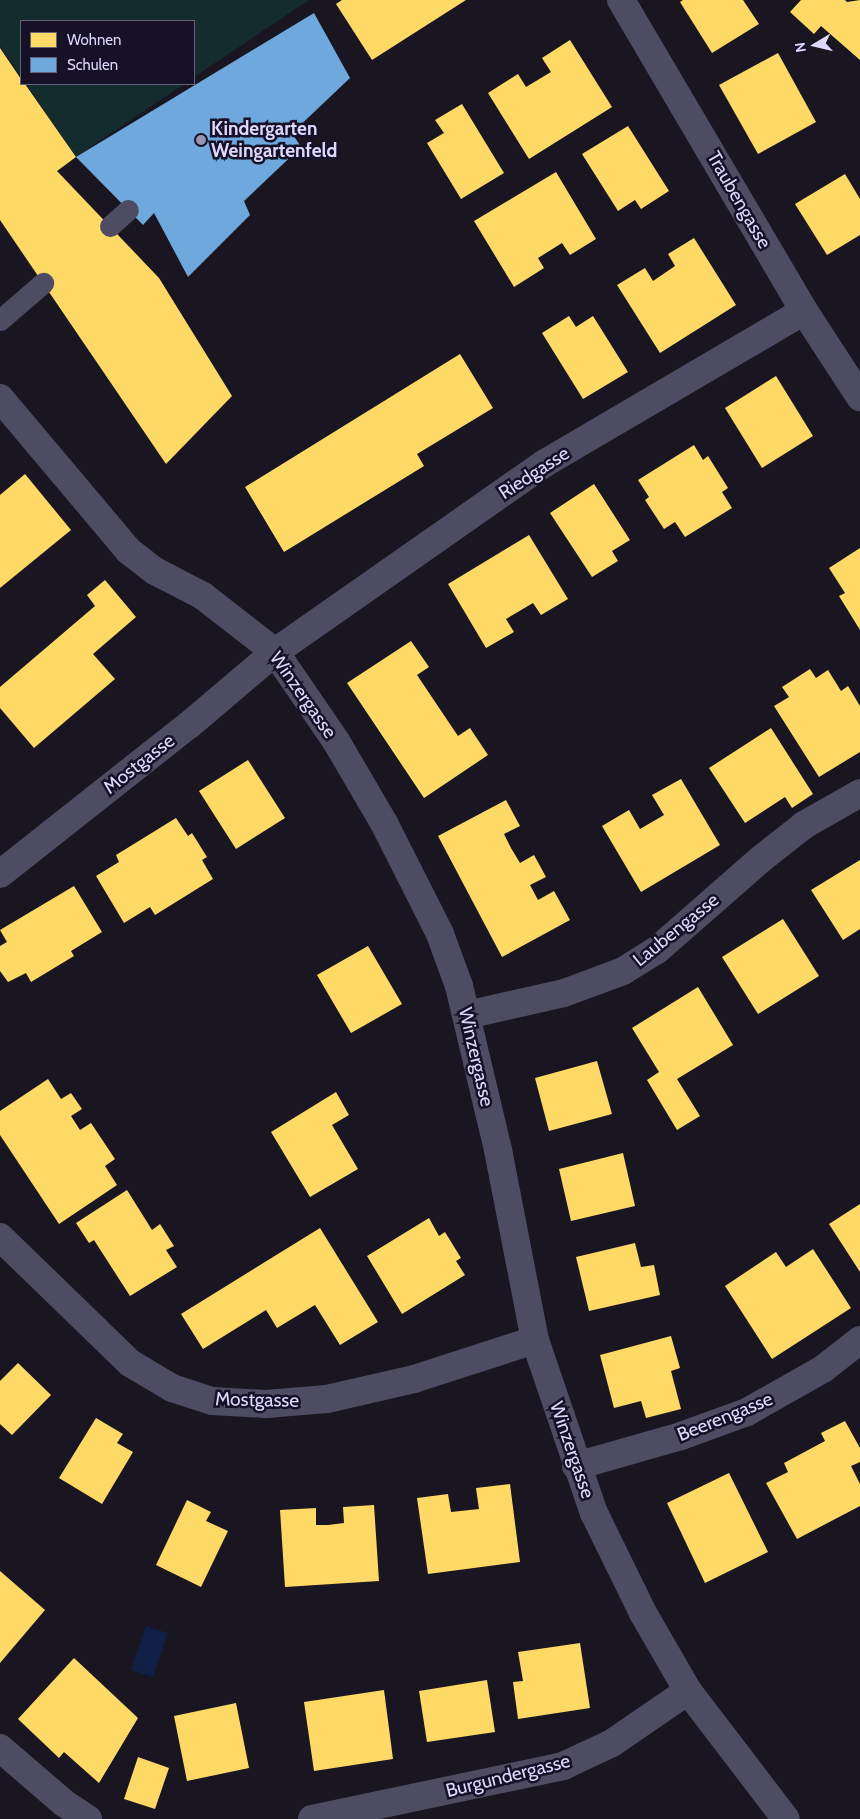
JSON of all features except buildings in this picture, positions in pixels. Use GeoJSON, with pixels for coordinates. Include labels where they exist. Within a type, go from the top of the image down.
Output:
{"type":"FeatureCollection","features":[{"type":"Feature","properties":{"kind":"street","name":"Traubengasse"},"geometry":{"type":"LineString","coordinates":[[621,0],[804,311],[860,397]]}},
{"type":"Feature","properties":{"kind":"street","name":"Riedgasse"},"geometry":{"type":"LineString","coordinates":[[276,652],[545,464],[804,311]]}},
{"type":"Feature","properties":{"kind":"street","name":"Winzergasse"},"geometry":{"type":"LineString","coordinates":[[5,413],[135,556],[155,571],[204,596],[276,652],[336,741],[402,857],[440,934],[466,1015],[498,1150],[535,1340],[576,1466],[608,1546],[688,1691],[786,1819]]}},
{"type":"Feature","properties":{"kind":"street","name":"Mostgasse"},"geometry":{"type":"LineString","coordinates":[[0,874],[189,725],[276,652]]}},
{"type":"Feature","properties":{"kind":"street","name":"Laubengasse"},"geometry":{"type":"LineString","coordinates":[[466,1015],[564,993],[623,971],[657,950],[761,859],[804,825],[860,793]]}},
{"type":"Feature","properties":{"kind":"street","name":"Mostgasse"},"geometry":{"type":"LineString","coordinates":[[0,1237],[130,1363],[172,1388],[212,1401],[276,1404],[327,1399],[414,1378],[535,1340]]}},
{"type":"Feature","properties":{"kind":"street","name":"Beerengasse"},"geometry":{"type":"LineString","coordinates":[[576,1466],[688,1434],[747,1412],[823,1369],[860,1340]]}},
{"type":"Feature","properties":{"kind":"street","name":"Burgundergasse"},"geometry":{"type":"LineString","coordinates":[[312,1819],[563,1766],[612,1743],[688,1691]]}},
{"type":"Feature","properties":{"kind":"street"},"geometry":{"type":"LineString","coordinates":[[0,1748],[57,1798],[88,1819]]}},
{"type":"Feature","properties":{"kind":"lane"},"geometry":{"type":"LineString","coordinates":[[110,226],[128,210]]}},
{"type":"Feature","properties":{"kind":"lane"},"geometry":{"type":"LineString","coordinates":[[0,320],[43,283]]}},
{"type":"Feature","properties":{"kind":"green space"},"geometry":{"type":"Polygon","coordinates":[[[0,0],[309,0],[195,76],[195,20],[20,20],[20,76],[0,46],[0,0]]]}},
{"type":"Feature","properties":{"kind":"green space"},"geometry":{"type":"Polygon","coordinates":[[[27,85],[183,85],[76,157],[27,85]]]}},
{"type":"Feature","properties":{"kind":"water"},"geometry":{"type":"Polygon","coordinates":[[[146,1626],[168,1633],[153,1677],[131,1670],[146,1626]]]}},
{"type":"Feature","properties":{"kind":"place","name":"Kindergarten Weingartenfeld"},"geometry":{"type":"Point","coordinates":[201,140]}}]}
